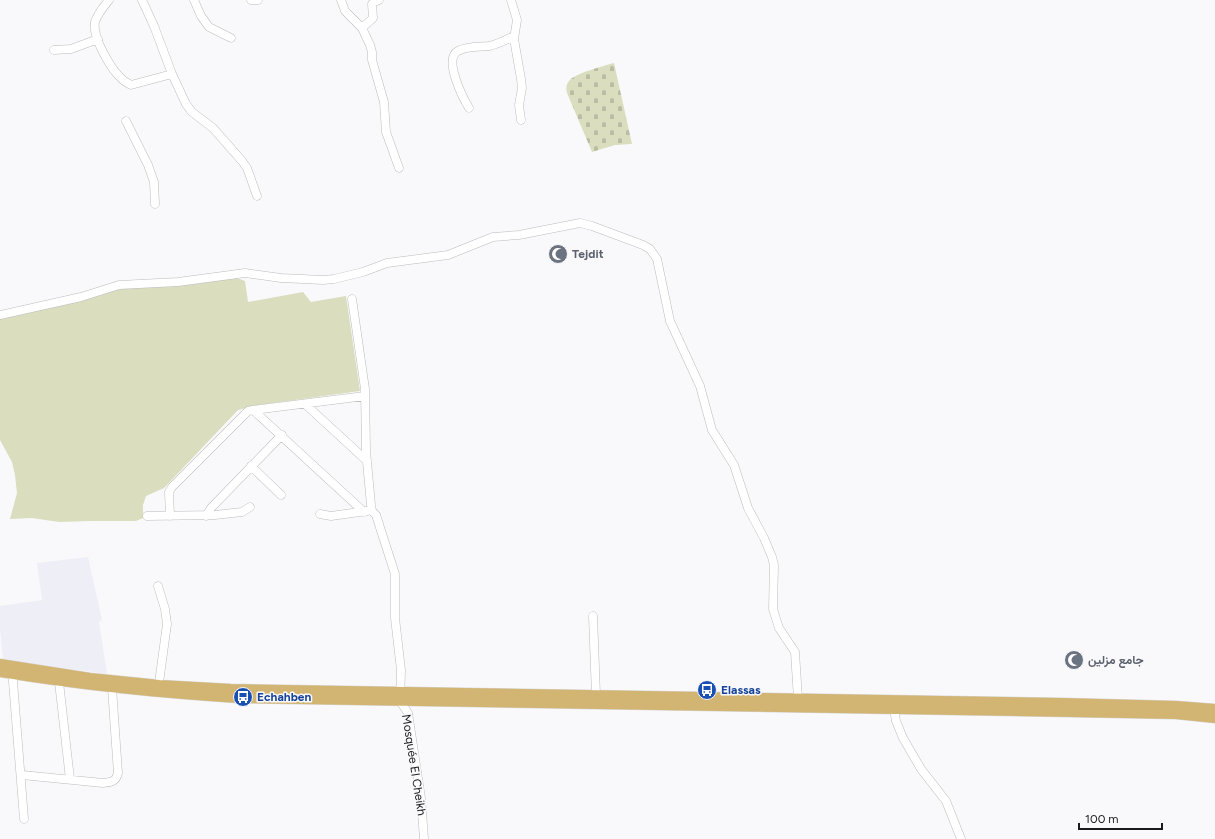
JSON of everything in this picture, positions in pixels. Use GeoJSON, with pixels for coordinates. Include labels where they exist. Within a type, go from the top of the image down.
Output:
{"type":"FeatureCollection","features":[{"type":"Feature","properties":{"kind":"main road"},"geometry":{"type":"LineString","coordinates":[[0,664],[12,670],[59,682],[112,688],[260,695],[596,695],[639,700],[1176,710],[1215,709]]}},
{"type":"Feature","properties":{"kind":"main road"},"geometry":{"type":"LineString","coordinates":[[0,672],[12,670],[90,678],[158,689]]}},
{"type":"Feature","properties":{"kind":"main road"},"geometry":{"type":"LineString","coordinates":[[260,695],[389,693],[403,696],[417,702],[798,699],[893,705]]}},
{"type":"Feature","properties":{"kind":"main road"},"geometry":{"type":"LineString","coordinates":[[1176,710],[1215,718]]}},
{"type":"Feature","properties":{"kind":"street"},"geometry":{"type":"LineString","coordinates":[[109,0],[95,20],[95,30],[105,55],[116,73],[124,81],[132,85],[172,74]]}},
{"type":"Feature","properties":{"kind":"street"},"geometry":{"type":"LineString","coordinates":[[142,0],[154,26],[172,74],[186,104],[192,112],[213,128],[242,161],[247,168],[257,196]]}},
{"type":"Feature","properties":{"kind":"street"},"geometry":{"type":"LineString","coordinates":[[195,0],[201,16],[209,27],[231,38]]}},
{"type":"Feature","properties":{"kind":"street"},"geometry":{"type":"LineString","coordinates":[[251,0],[258,0]]}},
{"type":"Feature","properties":{"kind":"street"},"geometry":{"type":"LineString","coordinates":[[341,0],[345,10],[362,28],[369,40],[372,60],[384,102],[386,132],[399,168]]}},
{"type":"Feature","properties":{"kind":"street"},"geometry":{"type":"LineString","coordinates":[[362,28],[370,22],[372,18],[372,4],[379,0]]}},
{"type":"Feature","properties":{"kind":"street"},"geometry":{"type":"LineString","coordinates":[[511,0],[517,20],[514,36],[521,79],[519,105],[521,120]]}},
{"type":"Feature","properties":{"kind":"street"},"geometry":{"type":"LineString","coordinates":[[469,108],[456,80],[453,61],[454,55],[457,51],[499,43],[514,36]]}},
{"type":"Feature","properties":{"kind":"street"},"geometry":{"type":"LineString","coordinates":[[54,50],[71,49],[98,39]]}},
{"type":"Feature","properties":{"kind":"street"},"geometry":{"type":"LineString","coordinates":[[126,121],[148,165],[154,182],[154,204]]}},
{"type":"Feature","properties":{"kind":"street"},"geometry":{"type":"LineString","coordinates":[[0,315],[81,297],[118,285],[178,282],[245,273],[281,278],[323,280],[363,272],[387,263],[448,255],[493,237],[519,235],[580,223],[643,245],[650,249],[657,259],[670,321],[700,386],[712,430],[734,465],[748,508],[772,557],[774,565],[773,609],[779,628],[795,652],[798,699]]}},
{"type":"Feature","properties":{"kind":"street"},"geometry":{"type":"LineString","coordinates":[[352,299],[365,396],[368,511]]}},
{"type":"Feature","properties":{"kind":"street"},"geometry":{"type":"LineString","coordinates":[[170,516],[169,492],[172,487],[245,414],[253,410],[365,396]]}},
{"type":"Feature","properties":{"kind":"street"},"geometry":{"type":"LineString","coordinates":[[305,404],[366,461]]}},
{"type":"Feature","properties":{"kind":"street"},"geometry":{"type":"LineString","coordinates":[[253,410],[368,511],[376,515],[395,574],[395,618],[401,682],[395,690],[389,693]]}},
{"type":"Feature","properties":{"kind":"street"},"geometry":{"type":"LineString","coordinates":[[206,516],[211,508],[282,435]]}},
{"type":"Feature","properties":{"kind":"street"},"geometry":{"type":"LineString","coordinates":[[252,466],[281,495]]}},
{"type":"Feature","properties":{"kind":"street"},"geometry":{"type":"LineString","coordinates":[[147,516],[206,516],[242,512],[250,507]]}},
{"type":"Feature","properties":{"kind":"street"},"geometry":{"type":"LineString","coordinates":[[320,514],[331,516],[368,511]]}},
{"type":"Feature","properties":{"kind":"street"},"geometry":{"type":"LineString","coordinates":[[158,586],[165,609],[167,624],[158,689]]}},
{"type":"Feature","properties":{"kind":"street"},"geometry":{"type":"LineString","coordinates":[[593,616],[596,695]]}},
{"type":"Feature","properties":{"kind":"street"},"geometry":{"type":"LineString","coordinates":[[12,670],[22,775],[24,820]]}},
{"type":"Feature","properties":{"kind":"street"},"geometry":{"type":"LineString","coordinates":[[59,682],[70,779]]}},
{"type":"Feature","properties":{"kind":"street","name":"Mosquée El Cheikh"},"geometry":{"type":"LineString","coordinates":[[401,682],[405,689],[403,696],[408,713],[421,798],[424,839]]}},
{"type":"Feature","properties":{"kind":"street"},"geometry":{"type":"LineString","coordinates":[[22,775],[103,782],[111,782],[117,778],[118,773],[112,688]]}},
{"type":"Feature","properties":{"kind":"street"},"geometry":{"type":"LineString","coordinates":[[408,713],[411,706],[417,702]]}},
{"type":"Feature","properties":{"kind":"street"},"geometry":{"type":"LineString","coordinates":[[893,705],[903,738],[921,769],[941,794],[949,807],[961,839]]}},
{"type":"Feature","properties":{"kind":"shaded area"},"geometry":{"type":"Polygon","coordinates":[[[88,557],[102,620],[99,622],[107,674],[3,660],[0,629],[0,606],[42,600],[37,563],[88,557]]]}},
{"type":"Feature","properties":{"kind":"green space"},"geometry":{"type":"Polygon","coordinates":[[[614,63],[632,144],[615,145],[592,152],[566,88],[569,81],[577,75],[614,63]]]}},
{"type":"Feature","properties":{"kind":"green space"},"geometry":{"type":"Polygon","coordinates":[[[237,278],[245,281],[248,302],[303,292],[311,302],[346,296],[360,391],[258,405],[238,410],[164,488],[146,496],[143,505],[143,518],[136,521],[59,522],[32,518],[10,519],[17,493],[12,462],[0,440],[0,318],[129,287],[237,278]]]}},
{"type":"Feature","properties":{"kind":"place","name":"Tejdit"},"geometry":{"type":"Point","coordinates":[558,254]}},
{"type":"Feature","properties":{"kind":"place","name":"جامع مزلين"},"geometry":{"type":"Point","coordinates":[1074,660]}},
{"type":"Feature","properties":{"kind":"place","name":"Elassas"},"geometry":{"type":"Point","coordinates":[707,690]}},
{"type":"Feature","properties":{"kind":"place","name":"Echahben"},"geometry":{"type":"Point","coordinates":[243,697]}}]}
